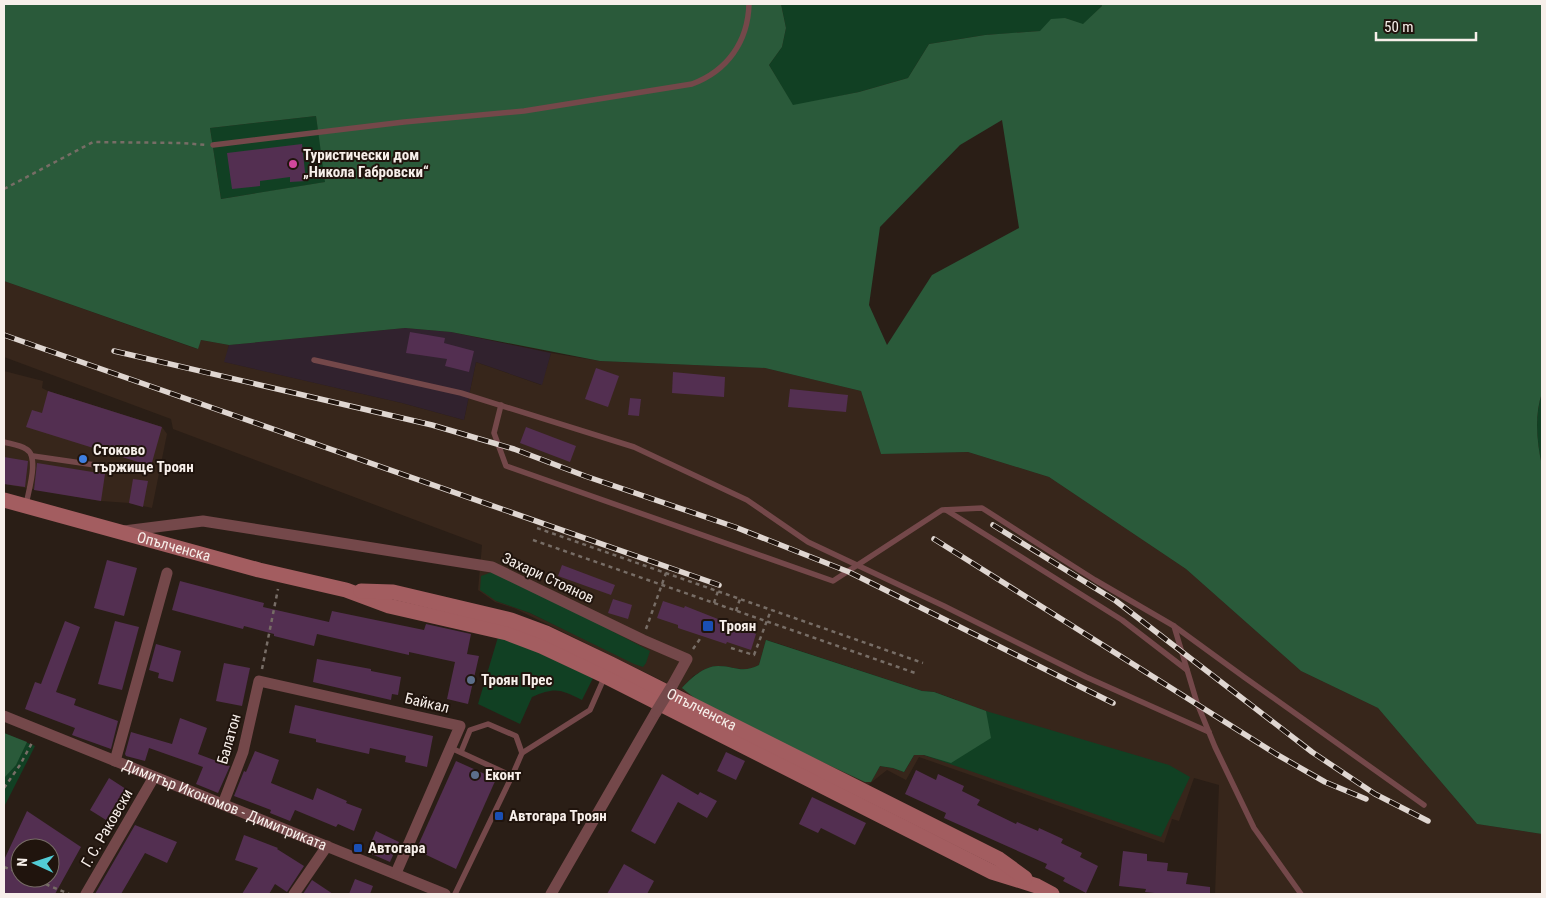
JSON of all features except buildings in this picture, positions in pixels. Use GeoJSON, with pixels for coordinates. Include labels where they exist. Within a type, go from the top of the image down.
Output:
{"type":"FeatureCollection","features":[{"type":"Feature","properties":{"kind":"street","name":"Опълченска"},"geometry":{"type":"LineString","coordinates":[[4,500],[282,575],[346,590],[389,606],[507,633],[541,646],[605,676],[992,872],[1037,886]]}},
{"type":"Feature","properties":{"kind":"street","name":"Захари Стоянов"},"geometry":{"type":"LineString","coordinates":[[119,532],[203,521],[492,567],[643,640],[687,659]]}},
{"type":"Feature","properties":{"kind":"street"},"geometry":{"type":"LineString","coordinates":[[115,761],[167,573]]}},
{"type":"Feature","properties":{"kind":"street","name":"Опълченска"},"geometry":{"type":"LineString","coordinates":[[346,590],[393,592],[511,620],[546,633],[999,859],[1051,894]]}},
{"type":"Feature","properties":{"kind":"street"},"geometry":{"type":"LineString","coordinates":[[551,894],[687,659]]}},
{"type":"Feature","properties":{"kind":"street","name":"Байкал"},"geometry":{"type":"LineString","coordinates":[[259,681],[460,726],[456,750],[396,874]]}},
{"type":"Feature","properties":{"kind":"street","name":"Балатон"},"geometry":{"type":"LineString","coordinates":[[223,804],[243,752],[259,681]]}},
{"type":"Feature","properties":{"kind":"street","name":"Димитър Икономов - Димитриката"},"geometry":{"type":"LineString","coordinates":[[4,716],[446,894]]}},
{"type":"Feature","properties":{"kind":"street","name":"Г. С. Раковски"},"geometry":{"type":"LineString","coordinates":[[86,894],[154,777]]}},
{"type":"Feature","properties":{"kind":"street"},"geometry":{"type":"LineString","coordinates":[[294,894],[327,846]]}},
{"type":"Feature","properties":{"kind":"lane"},"geometry":{"type":"LineString","coordinates":[[212,146],[404,122],[524,111],[692,84],[705,80],[715,73],[732,56],[744,35],[749,4]]}},
{"type":"Feature","properties":{"kind":"lane"},"geometry":{"type":"LineString","coordinates":[[314,360],[461,393],[634,447],[747,500],[808,542],[944,606],[1086,677],[1209,732]]}},
{"type":"Feature","properties":{"kind":"lane"},"geometry":{"type":"LineString","coordinates":[[501,406],[494,433],[506,466],[833,581],[942,510],[982,508],[1094,580],[1174,626],[1424,805]]}},
{"type":"Feature","properties":{"kind":"lane"},"geometry":{"type":"LineString","coordinates":[[4,442],[28,449],[33,456],[26,506]]}},
{"type":"Feature","properties":{"kind":"lane"},"geometry":{"type":"LineString","coordinates":[[33,456],[102,466]]}},
{"type":"Feature","properties":{"kind":"lane"},"geometry":{"type":"LineString","coordinates":[[946,510],[1122,620],[1187,670]]}},
{"type":"Feature","properties":{"kind":"lane"},"geometry":{"type":"LineString","coordinates":[[1174,626],[1197,704],[1254,828],[1301,894]]}},
{"type":"Feature","properties":{"kind":"lane"},"geometry":{"type":"LineString","coordinates":[[455,894],[522,754],[590,710],[605,676]]}},
{"type":"Feature","properties":{"kind":"lane"},"geometry":{"type":"LineString","coordinates":[[512,776],[456,750],[470,730],[488,724],[516,736],[522,754]]}},
{"type":"Feature","properties":{"kind":"path"},"geometry":{"type":"LineString","coordinates":[[4,188],[93,142],[182,143],[212,146]]}},
{"type":"Feature","properties":{"kind":"path"},"geometry":{"type":"LineString","coordinates":[[537,528],[923,663]]}},
{"type":"Feature","properties":{"kind":"path"},"geometry":{"type":"LineString","coordinates":[[533,540],[918,674]]}},
{"type":"Feature","properties":{"kind":"path"},"geometry":{"type":"LineString","coordinates":[[643,640],[666,573]]}},
{"type":"Feature","properties":{"kind":"path"},"geometry":{"type":"LineString","coordinates":[[259,681],[282,575]]}},
{"type":"Feature","properties":{"kind":"path"},"geometry":{"type":"LineString","coordinates":[[714,603],[718,591]]}},
{"type":"Feature","properties":{"kind":"path"},"geometry":{"type":"LineString","coordinates":[[736,611],[740,599]]}},
{"type":"Feature","properties":{"kind":"path"},"geometry":{"type":"LineString","coordinates":[[730,648],[754,655],[770,610]]}},
{"type":"Feature","properties":{"kind":"path"},"geometry":{"type":"LineString","coordinates":[[687,659],[702,636]]}},
{"type":"Feature","properties":{"kind":"path"},"geometry":{"type":"LineString","coordinates":[[4,788],[20,766],[38,730]]}},
{"type":"Feature","properties":{"kind":"path"},"geometry":{"type":"LineString","coordinates":[[55,888],[70,894]]}},
{"type":"Feature","properties":{"kind":"shaded area"},"geometry":{"type":"Polygon","coordinates":[[[4,281],[197,349],[201,340],[229,345],[225,362],[402,403],[464,420],[476,362],[541,385],[551,353],[600,361],[765,368],[861,391],[881,454],[968,452],[1049,477],[1186,569],[1301,671],[1378,708],[1477,824],[1542,834],[1542,894],[1215,894],[1219,785],[1194,778],[1179,821],[1172,819],[1164,843],[919,757],[906,780],[887,770],[868,785],[780,745],[696,702],[685,692],[514,608],[495,602],[478,590],[482,545],[173,429],[171,419],[4,357],[4,281]],[[492,572],[496,601],[530,613],[643,667],[492,572]],[[767,640],[759,665],[749,670],[715,666],[693,676],[683,689],[871,781],[880,766],[904,772],[914,755],[923,755],[951,763],[957,700],[934,692],[922,691],[767,640]]]}},
{"type":"Feature","properties":{"kind":"shaded area"},"geometry":{"type":"Polygon","coordinates":[[[405,328],[451,332],[551,353],[542,385],[476,362],[464,420],[402,403],[224,362],[229,345],[405,328]]]}},
{"type":"Feature","properties":{"kind":"shaded area","name":"Стоково тържище Троян"},"geometry":{"type":"Polygon","coordinates":[[[4,371],[43,381],[42,388],[48,391],[162,427],[167,434],[152,508],[4,484],[4,371]]]}},
{"type":"Feature","properties":{"kind":"green space"},"geometry":{"type":"Polygon","coordinates":[[[4,4],[781,4],[786,28],[782,47],[769,65],[793,105],[859,92],[908,78],[929,44],[985,35],[1040,31],[1051,19],[1065,18],[1083,24],[1102,6],[1101,4],[1542,4],[1542,393],[1539,402],[1537,430],[1542,466],[1542,834],[1477,824],[1378,708],[1301,671],[1186,569],[1049,477],[968,452],[881,454],[861,391],[765,368],[600,361],[451,332],[405,328],[229,345],[201,340],[198,349],[4,281],[4,4]],[[316,116],[210,128],[221,199],[325,182],[316,116]],[[1002,120],[960,145],[880,227],[869,305],[887,345],[932,275],[1019,228],[1002,120]]]}},
{"type":"Feature","properties":{"kind":"green space"},"geometry":{"type":"Polygon","coordinates":[[[781,4],[1101,4],[1102,6],[1083,25],[1065,18],[1041,31],[985,35],[929,44],[908,78],[859,92],[793,106],[769,65],[782,47],[786,28],[781,4]]]}},
{"type":"Feature","properties":{"kind":"green space"},"geometry":{"type":"Polygon","coordinates":[[[316,116],[326,182],[221,199],[210,128],[316,116]]]}},
{"type":"Feature","properties":{"kind":"green space"},"geometry":{"type":"Polygon","coordinates":[[[1542,393],[1542,466],[1537,429],[1539,402],[1542,393]]]}},
{"type":"Feature","properties":{"kind":"green space"},"geometry":{"type":"Polygon","coordinates":[[[492,572],[530,588],[650,651],[646,663],[643,667],[634,664],[530,613],[496,601],[480,590],[481,576],[492,572]]]}},
{"type":"Feature","properties":{"kind":"green space"},"geometry":{"type":"Polygon","coordinates":[[[498,637],[535,651],[593,678],[582,700],[568,693],[557,691],[546,692],[532,697],[520,724],[478,704],[498,637]]]}},
{"type":"Feature","properties":{"kind":"green space"},"geometry":{"type":"Polygon","coordinates":[[[766,640],[922,691],[934,692],[986,711],[1169,765],[1190,777],[1161,837],[924,755],[914,755],[904,772],[880,766],[871,782],[865,782],[682,688],[708,668],[724,666],[748,669],[759,665],[766,640]]]}},
{"type":"Feature","properties":{"kind":"green space"},"geometry":{"type":"Polygon","coordinates":[[[766,640],[922,691],[934,692],[986,711],[991,738],[951,763],[924,755],[914,755],[904,772],[880,766],[871,782],[865,782],[762,734],[697,700],[682,688],[708,668],[724,666],[748,669],[759,665],[766,640]]]}},
{"type":"Feature","properties":{"kind":"green space"},"geometry":{"type":"Polygon","coordinates":[[[4,733],[35,746],[4,807],[4,733]]]}},
{"type":"Feature","properties":{"kind":"green space"},"geometry":{"type":"Polygon","coordinates":[[[4,733],[27,742],[16,765],[4,778],[4,733]]]}},
{"type":"Feature","properties":{"kind":"railway"},"geometry":{"type":"LineString","coordinates":[[4,335],[719,585]]}},
{"type":"Feature","properties":{"kind":"railway"},"geometry":{"type":"LineString","coordinates":[[114,351],[432,425],[514,449],[585,476],[735,527],[849,572],[1113,703]]}},
{"type":"Feature","properties":{"kind":"railway"},"geometry":{"type":"LineString","coordinates":[[993,525],[1116,601],[1312,752],[1375,794],[1428,821]]}},
{"type":"Feature","properties":{"kind":"railway"},"geometry":{"type":"LineString","coordinates":[[934,539],[1276,754],[1325,782],[1366,799]]}},
{"type":"Feature","properties":{"kind":"place","name":"Туристически дом „Никола Габровски“"},"geometry":{"type":"Point","coordinates":[293,164]}},
{"type":"Feature","properties":{"kind":"place","name":"Стоково тържище Троян"},"geometry":{"type":"Point","coordinates":[83,459]}},
{"type":"Feature","properties":{"kind":"place","name":"Троян"},"geometry":{"type":"Point","coordinates":[708,626]}},
{"type":"Feature","properties":{"kind":"place","name":"Троян Прес"},"geometry":{"type":"Point","coordinates":[471,680]}},
{"type":"Feature","properties":{"kind":"place","name":"Еконт"},"geometry":{"type":"Point","coordinates":[475,775]}},
{"type":"Feature","properties":{"kind":"place","name":"Автогара Троян"},"geometry":{"type":"Point","coordinates":[499,816]}},
{"type":"Feature","properties":{"kind":"place","name":"Автогара"},"geometry":{"type":"Point","coordinates":[358,848]}}]}
